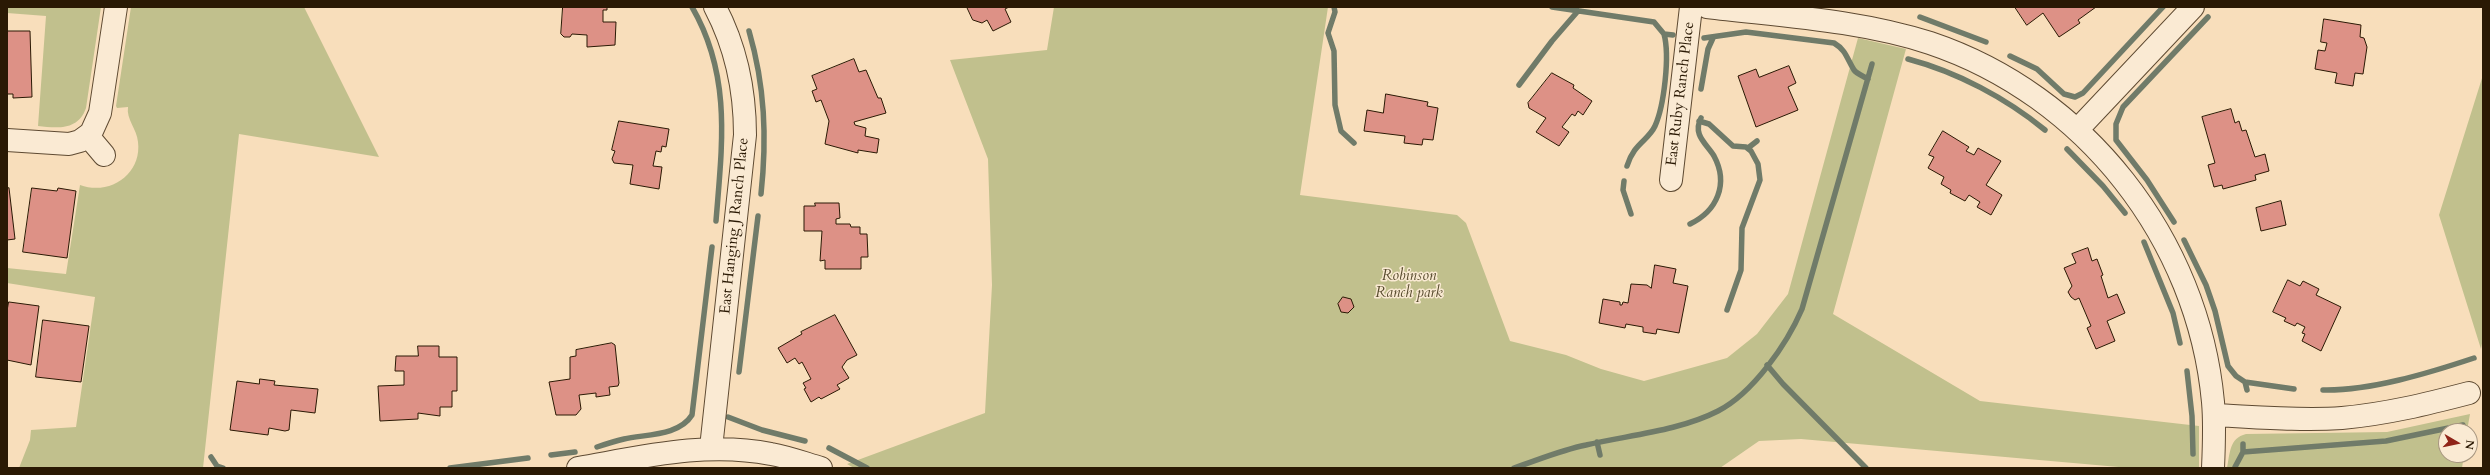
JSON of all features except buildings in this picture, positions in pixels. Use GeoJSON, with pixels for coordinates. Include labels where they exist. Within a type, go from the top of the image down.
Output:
{"type":"FeatureCollection","features":[{"type":"Feature","properties":{"kind":"street"},"geometry":{"type":"LineString","coordinates":[[7,140],[69,144],[80,142],[88,136],[99,118],[116,7]]}},
{"type":"Feature","properties":{"kind":"street","name":"East Hanging J Ranch Place"},"geometry":{"type":"LineString","coordinates":[[710,448],[740,195],[745,130],[743,94],[738,66],[731,42],[715,7]]}},
{"type":"Feature","properties":{"kind":"street","name":"East Ruby Ranch Place"},"geometry":{"type":"LineString","coordinates":[[1671,180],[1691,7]]}},
{"type":"Feature","properties":{"kind":"street"},"geometry":{"type":"LineString","coordinates":[[1707,7],[1867,28],[1928,43],[1968,59],[2003,76],[2048,106],[2078,129],[2111,164],[2139,199],[2160,233],[2178,269],[2202,341],[2214,415],[2213,468]]}},
{"type":"Feature","properties":{"kind":"street"},"geometry":{"type":"LineString","coordinates":[[2078,129],[2193,7]]}},
{"type":"Feature","properties":{"kind":"street"},"geometry":{"type":"LineString","coordinates":[[88,136],[104,155]]}},
{"type":"Feature","properties":{"kind":"street"},"geometry":{"type":"LineString","coordinates":[[2214,415],[2314,419],[2342,418],[2401,410],[2469,393]]}},
{"type":"Feature","properties":{"kind":"street"},"geometry":{"type":"LineString","coordinates":[[578,468],[682,451],[710,448],[772,454],[821,468]]}},
{"type":"Feature","properties":{"kind":"green space"},"geometry":{"type":"Polygon","coordinates":[[[7,7],[101,7],[86,108],[78,121],[59,127],[38,126],[46,16],[7,13],[7,7]]]}},
{"type":"Feature","properties":{"kind":"green space"},"geometry":{"type":"Polygon","coordinates":[[[131,7],[304,7],[379,157],[239,134],[203,468],[19,468],[30,440],[31,430],[76,427],[95,297],[7,283],[7,268],[66,274],[80,185],[91,188],[113,185],[122,180],[135,164],[138,153],[138,142],[130,120],[128,107],[117,108],[116,106],[131,7]]]}},
{"type":"Feature","properties":{"kind":"green space","name":"Robinson Ranch park"},"geometry":{"type":"Polygon","coordinates":[[[1054,7],[1328,7],[1300,195],[1457,215],[1466,223],[1510,341],[1566,355],[1601,369],[1644,381],[1727,358],[1757,334],[1788,294],[1858,38],[1906,49],[1833,314],[1980,401],[2199,426],[2199,468],[2130,468],[1801,439],[1759,441],[1720,468],[854,468],[847,464],[985,413],[992,285],[988,159],[950,60],[1047,50],[1054,7]]]}},
{"type":"Feature","properties":{"kind":"green space"},"geometry":{"type":"Polygon","coordinates":[[[2483,75],[2483,338],[2481,349],[2439,215],[2483,75]]]}},
{"type":"Feature","properties":{"kind":"green space"},"geometry":{"type":"Polygon","coordinates":[[[2470,414],[2468,423],[2438,423],[2438,463],[2463,463],[2462,468],[2227,468],[2233,443],[2240,436],[2246,434],[2387,432],[2470,414]]]}},
{"type":"Feature","properties":{"kind":"waterway"},"geometry":{"type":"LineString","coordinates":[[692,7],[705,33],[719,85],[722,138],[716,221]]}},
{"type":"Feature","properties":{"kind":"waterway"},"geometry":{"type":"LineString","coordinates":[[1334,7],[1335,12],[1328,33],[1334,51],[1335,105],[1341,131],[1354,143]]}},
{"type":"Feature","properties":{"kind":"waterway"},"geometry":{"type":"LineString","coordinates":[[1552,7],[1654,22],[1664,34],[1673,35]]}},
{"type":"Feature","properties":{"kind":"waterway"},"geometry":{"type":"LineString","coordinates":[[2010,56],[2037,69],[2064,94],[2075,97],[2083,93],[2163,7]]}},
{"type":"Feature","properties":{"kind":"waterway"},"geometry":{"type":"LineString","coordinates":[[1519,85],[1552,41],[1578,11]]}},
{"type":"Feature","properties":{"kind":"waterway"},"geometry":{"type":"LineString","coordinates":[[1920,17],[1986,42]]}},
{"type":"Feature","properties":{"kind":"waterway"},"geometry":{"type":"LineString","coordinates":[[2174,222],[2147,180],[2116,140],[2116,124],[2123,107],[2208,17]]}},
{"type":"Feature","properties":{"kind":"waterway"},"geometry":{"type":"LineString","coordinates":[[749,31],[758,72],[763,112],[764,153],[761,194]]}},
{"type":"Feature","properties":{"kind":"waterway"},"geometry":{"type":"LineString","coordinates":[[1704,38],[1746,32],[1834,43],[1844,52],[1855,71],[1868,79]]}},
{"type":"Feature","properties":{"kind":"waterway"},"geometry":{"type":"LineString","coordinates":[[1627,166],[1633,152],[1652,131],[1658,117],[1663,94],[1666,68],[1666,43],[1664,34]]}},
{"type":"Feature","properties":{"kind":"waterway"},"geometry":{"type":"LineString","coordinates":[[1701,89],[1708,49],[1713,38]]}},
{"type":"Feature","properties":{"kind":"waterway"},"geometry":{"type":"LineString","coordinates":[[1908,59],[1945,71],[1980,87],[2014,107],[2045,130]]}},
{"type":"Feature","properties":{"kind":"waterway"},"geometry":{"type":"LineString","coordinates":[[1514,468],[1577,447],[1654,432],[1703,418],[1731,403],[1756,380],[1778,352],[1796,323],[1802,309],[1872,64]]}},
{"type":"Feature","properties":{"kind":"waterway"},"geometry":{"type":"LineString","coordinates":[[1690,224],[1707,212],[1718,196],[1720,186],[1718,166],[1714,156],[1699,134],[1698,129],[1701,118]]}},
{"type":"Feature","properties":{"kind":"waterway"},"geometry":{"type":"LineString","coordinates":[[1699,121],[1709,124],[1733,146],[1746,147],[1751,151],[1758,164],[1760,180],[1742,228],[1741,270],[1727,310]]}},
{"type":"Feature","properties":{"kind":"waterway"},"geometry":{"type":"LineString","coordinates":[[1748,148],[1757,141]]}},
{"type":"Feature","properties":{"kind":"waterway"},"geometry":{"type":"LineString","coordinates":[[2067,149],[2103,186],[2125,213]]}},
{"type":"Feature","properties":{"kind":"waterway"},"geometry":{"type":"LineString","coordinates":[[1624,181],[1623,190],[1631,214]]}},
{"type":"Feature","properties":{"kind":"waterway"},"geometry":{"type":"LineString","coordinates":[[739,372],[758,216]]}},
{"type":"Feature","properties":{"kind":"waterway"},"geometry":{"type":"LineString","coordinates":[[2184,240],[2206,285],[2215,311],[2228,366],[2236,376],[2245,382],[2247,390]]}},
{"type":"Feature","properties":{"kind":"waterway"},"geometry":{"type":"LineString","coordinates":[[2144,242],[2173,313],[2180,343]]}},
{"type":"Feature","properties":{"kind":"waterway"},"geometry":{"type":"LineString","coordinates":[[597,447],[624,439],[671,431],[686,422],[692,415],[712,247]]}},
{"type":"Feature","properties":{"kind":"waterway"},"geometry":{"type":"LineString","coordinates":[[2323,390],[2360,388],[2399,380],[2474,358]]}},
{"type":"Feature","properties":{"kind":"waterway"},"geometry":{"type":"LineString","coordinates":[[1767,365],[1783,384],[1866,468]]}},
{"type":"Feature","properties":{"kind":"waterway"},"geometry":{"type":"LineString","coordinates":[[2187,371],[2192,416],[2193,454]]}},
{"type":"Feature","properties":{"kind":"waterway"},"geometry":{"type":"LineString","coordinates":[[2245,382],[2294,389]]}},
{"type":"Feature","properties":{"kind":"waterway"},"geometry":{"type":"LineString","coordinates":[[728,417],[762,430],[805,441]]}},
{"type":"Feature","properties":{"kind":"waterway"},"geometry":{"type":"LineString","coordinates":[[2243,452],[2386,441],[2438,430]]}},
{"type":"Feature","properties":{"kind":"waterway"},"geometry":{"type":"LineString","coordinates":[[1597,442],[1600,455]]}},
{"type":"Feature","properties":{"kind":"waterway"},"geometry":{"type":"LineString","coordinates":[[2235,467],[2243,452],[2243,444]]}},
{"type":"Feature","properties":{"kind":"waterway"},"geometry":{"type":"LineString","coordinates":[[829,448],[867,468]]}},
{"type":"Feature","properties":{"kind":"waterway"},"geometry":{"type":"LineString","coordinates":[[551,455],[575,452]]}},
{"type":"Feature","properties":{"kind":"waterway"},"geometry":{"type":"LineString","coordinates":[[211,457],[217,466],[223,468]]}},
{"type":"Feature","properties":{"kind":"waterway"},"geometry":{"type":"LineString","coordinates":[[450,468],[528,458]]}}]}
